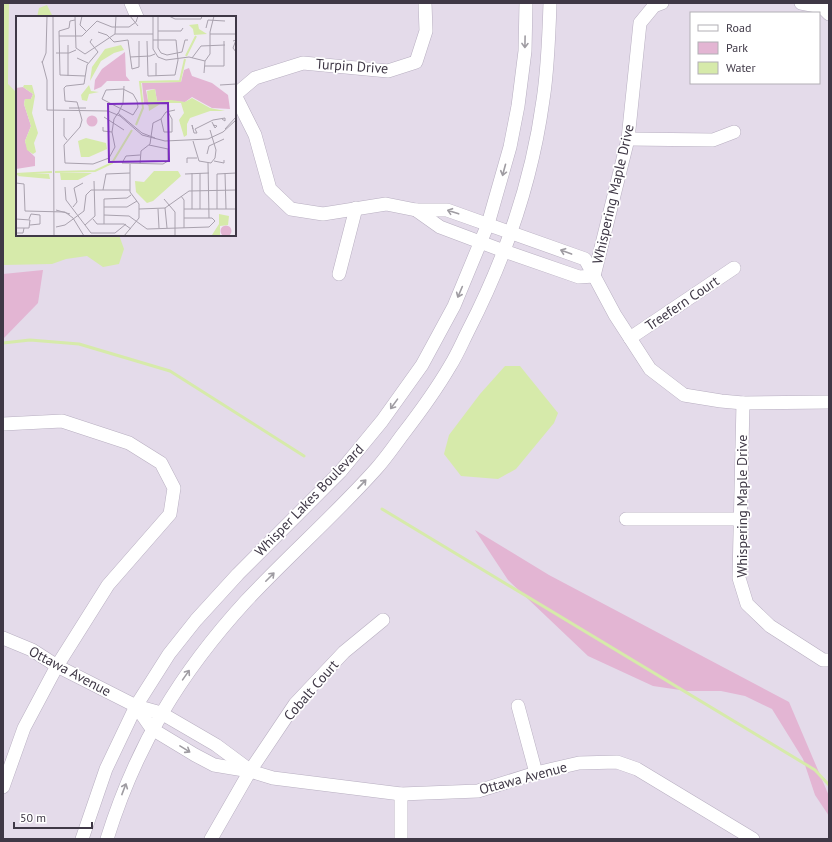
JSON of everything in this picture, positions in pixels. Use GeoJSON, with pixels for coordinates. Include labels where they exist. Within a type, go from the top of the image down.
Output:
{"type":"FeatureCollection","features":[{"type":"Feature","properties":{"kind":"street"},"geometry":{"type":"LineString","coordinates":[[131,3],[137,16]]}},
{"type":"Feature","properties":{"kind":"street","name":"Turpin Drive"},"geometry":{"type":"LineString","coordinates":[[236,94],[255,78],[303,63],[388,71],[416,62],[426,31],[425,3]]}},
{"type":"Feature","properties":{"kind":"street","name":"Whisper Lakes Boulevard"},"geometry":{"type":"LineString","coordinates":[[82,839],[106,769],[136,706],[169,654],[196,620],[238,574],[340,472],[382,421],[422,365],[454,306],[488,224],[508,154],[518,106],[525,51],[526,3]]}},
{"type":"Feature","properties":{"kind":"street","name":"Whisper Lakes Boulevard"},"geometry":{"type":"LineString","coordinates":[[107,839],[128,779],[152,729],[185,675],[213,638],[247,600],[337,511],[378,467],[419,414],[451,365],[480,309],[504,251],[532,161],[543,100],[550,3]]}},
{"type":"Feature","properties":{"kind":"street","name":"Whispering Maple Drive"},"geometry":{"type":"LineString","coordinates":[[594,276],[628,139],[640,24],[654,6],[662,3]]}},
{"type":"Feature","properties":{"kind":"street"},"geometry":{"type":"LineString","coordinates":[[801,3],[826,8]]}},
{"type":"Feature","properties":{"kind":"street"},"geometry":{"type":"LineString","coordinates":[[236,97],[255,135],[270,189],[291,209],[323,214],[386,204],[416,210],[447,210],[511,232],[585,259],[615,315],[650,369],[684,395],[743,403],[829,402]]}},
{"type":"Feature","properties":{"kind":"street"},"geometry":{"type":"LineString","coordinates":[[628,139],[714,140],[734,132]]}},
{"type":"Feature","properties":{"kind":"street"},"geometry":{"type":"LineString","coordinates":[[339,274],[356,208]]}},
{"type":"Feature","properties":{"kind":"street"},"geometry":{"type":"LineString","coordinates":[[416,210],[440,227],[504,251],[579,277],[594,276]]}},
{"type":"Feature","properties":{"kind":"street","name":"Treefern Court"},"geometry":{"type":"LineString","coordinates":[[630,338],[734,268]]}},
{"type":"Feature","properties":{"kind":"street","name":"Whispering Maple Drive"},"geometry":{"type":"LineString","coordinates":[[743,403],[739,519],[739,578],[747,604],[770,626],[824,660],[829,660]]}},
{"type":"Feature","properties":{"kind":"street"},"geometry":{"type":"LineString","coordinates":[[3,424],[62,421],[129,442],[161,463],[174,488],[170,514],[108,586],[57,666],[24,728],[3,787]]}},
{"type":"Feature","properties":{"kind":"street"},"geometry":{"type":"LineString","coordinates":[[626,519],[739,519]]}},
{"type":"Feature","properties":{"kind":"street","name":"Cobalt Court"},"geometry":{"type":"LineString","coordinates":[[211,839],[250,771],[295,704],[344,652],[383,620]]}},
{"type":"Feature","properties":{"kind":"street","name":"Ottawa Avenue"},"geometry":{"type":"LineString","coordinates":[[3,638],[32,650],[57,666],[136,706],[161,713],[216,745],[250,771]]}},
{"type":"Feature","properties":{"kind":"street","name":"Ottawa Avenue"},"geometry":{"type":"LineString","coordinates":[[136,706],[152,729],[214,765],[250,771],[273,778],[401,794],[478,791],[536,773],[579,764],[617,762],[637,769],[753,839]]}},
{"type":"Feature","properties":{"kind":"street"},"geometry":{"type":"LineString","coordinates":[[518,706],[536,773]]}},
{"type":"Feature","properties":{"kind":"street"},"geometry":{"type":"LineString","coordinates":[[401,794],[401,839]]}},
{"type":"Feature","properties":{"kind":"shaded area"},"geometry":{"type":"Polygon","coordinates":[[[3,3],[829,3],[829,839],[3,839],[3,3]]]}},
{"type":"Feature","properties":{"kind":"green space"},"geometry":{"type":"Polygon","coordinates":[[[43,270],[38,303],[3,339],[3,274],[43,270]]]}},
{"type":"Feature","properties":{"kind":"green space"},"geometry":{"type":"Polygon","coordinates":[[[475,530],[549,575],[789,702],[829,796],[829,816],[815,795],[803,759],[772,709],[745,696],[721,691],[687,691],[653,686],[588,656],[508,580],[475,530]]]}},
{"type":"Feature","properties":{"kind":"water"},"geometry":{"type":"Polygon","coordinates":[[[3,3],[9,3],[8,84],[16,92],[16,236],[119,236],[124,249],[119,264],[103,267],[87,256],[66,259],[52,264],[3,265],[3,3]]]}},
{"type":"Feature","properties":{"kind":"water"},"geometry":{"type":"Polygon","coordinates":[[[47,5],[52,16],[37,16],[39,8],[47,5]]]}},
{"type":"Feature","properties":{"kind":"water"},"geometry":{"type":"Polygon","coordinates":[[[505,366],[520,366],[558,413],[554,423],[516,469],[498,479],[461,476],[444,454],[449,435],[480,394],[505,366]]]}},
{"type":"Feature","properties":{"kind":"waterway"},"geometry":{"type":"LineString","coordinates":[[3,343],[30,340],[79,344],[170,371],[304,456]]}},
{"type":"Feature","properties":{"kind":"waterway"},"geometry":{"type":"LineString","coordinates":[[382,509],[815,770],[829,785]]}}]}
